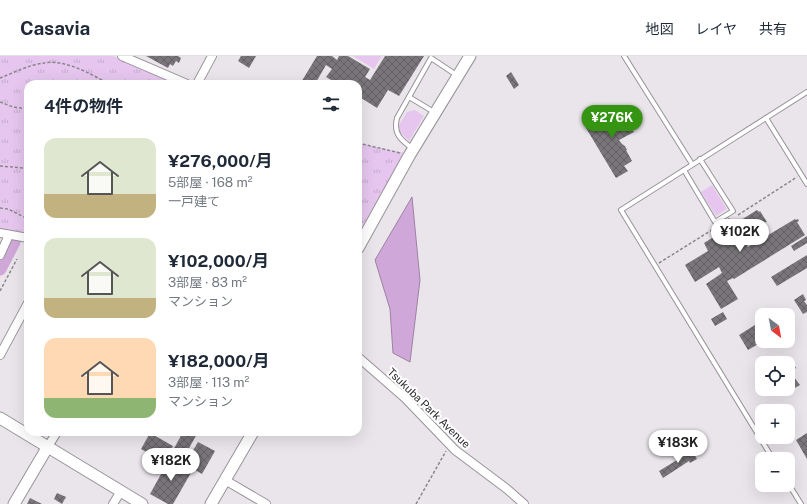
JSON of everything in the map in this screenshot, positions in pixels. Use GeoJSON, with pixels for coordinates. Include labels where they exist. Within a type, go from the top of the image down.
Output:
{"type":"FeatureCollection","features":[{"type":"Feature","properties":{"kind":"street"},"geometry":{"type":"LineString","coordinates":[[122,56],[178,80]]}},
{"type":"Feature","properties":{"kind":"street"},"geometry":{"type":"LineString","coordinates":[[199,80],[212,56]]}},
{"type":"Feature","properties":{"kind":"street"},"geometry":{"type":"LineString","coordinates":[[362,240],[409,152],[470,56]]}},
{"type":"Feature","properties":{"kind":"street"},"geometry":{"type":"LineString","coordinates":[[0,233],[24,237]]}},
{"type":"Feature","properties":{"kind":"street"},"geometry":{"type":"LineString","coordinates":[[0,255],[9,235]]}},
{"type":"Feature","properties":{"kind":"street"},"geometry":{"type":"LineString","coordinates":[[0,355],[24,310]]}},
{"type":"Feature","properties":{"kind":"street","name":"Tsukuba Park Avenue"},"geometry":{"type":"LineString","coordinates":[[362,360],[405,398],[454,450],[507,489],[524,504]]}},
{"type":"Feature","properties":{"kind":"street"},"geometry":{"type":"LineString","coordinates":[[0,418],[24,433]]}},
{"type":"Feature","properties":{"kind":"street"},"geometry":{"type":"LineString","coordinates":[[29,436],[142,504]]}},
{"type":"Feature","properties":{"kind":"street"},"geometry":{"type":"LineString","coordinates":[[14,504],[55,436]]}},
{"type":"Feature","properties":{"kind":"street"},"geometry":{"type":"LineString","coordinates":[[212,504],[251,436]]}},
{"type":"Feature","properties":{"kind":"street"},"geometry":{"type":"LineString","coordinates":[[225,480],[266,504]]}},
{"type":"Feature","properties":{"kind":"street"},"geometry":{"type":"LineString","coordinates":[[113,504],[121,491]]}},
{"type":"Feature","properties":{"kind":"lane"},"geometry":{"type":"LineString","coordinates":[[624,56],[692,164]]}},
{"type":"Feature","properties":{"kind":"lane"},"geometry":{"type":"LineString","coordinates":[[409,152],[397,133],[395,126],[396,118],[431,58],[458,76]]}},
{"type":"Feature","properties":{"kind":"lane"},"geometry":{"type":"LineString","coordinates":[[769,452],[621,210],[807,92]]}},
{"type":"Feature","properties":{"kind":"lane"},"geometry":{"type":"LineString","coordinates":[[409,97],[435,113]]}},
{"type":"Feature","properties":{"kind":"lane"},"geometry":{"type":"LineString","coordinates":[[766,118],[807,184]]}},
{"type":"Feature","properties":{"kind":"lane"},"geometry":{"type":"LineString","coordinates":[[684,170],[716,222],[733,211],[700,159]]}},
{"type":"Feature","properties":{"kind":"lane"},"geometry":{"type":"LineString","coordinates":[[794,492],[801,504]]}},
{"type":"Feature","properties":{"kind":"path"},"geometry":{"type":"LineString","coordinates":[[0,78],[45,62],[66,64],[102,80]]}},
{"type":"Feature","properties":{"kind":"path"},"geometry":{"type":"LineString","coordinates":[[0,102],[13,107],[24,108]]}},
{"type":"Feature","properties":{"kind":"path"},"geometry":{"type":"LineString","coordinates":[[362,144],[409,152]]}},
{"type":"Feature","properties":{"kind":"path"},"geometry":{"type":"LineString","coordinates":[[0,166],[24,169]]}},
{"type":"Feature","properties":{"kind":"path"},"geometry":{"type":"LineString","coordinates":[[736,216],[801,175]]}},
{"type":"Feature","properties":{"kind":"path"},"geometry":{"type":"LineString","coordinates":[[0,208],[8,209],[24,217]]}},
{"type":"Feature","properties":{"kind":"path"},"geometry":{"type":"LineString","coordinates":[[655,265],[715,228]]}},
{"type":"Feature","properties":{"kind":"path"},"geometry":{"type":"LineString","coordinates":[[0,292],[17,259]]}},
{"type":"Feature","properties":{"kind":"path"},"geometry":{"type":"LineString","coordinates":[[416,504],[447,449],[454,450]]}},
{"type":"Feature","properties":{"kind":"green space"},"geometry":{"type":"Polygon","coordinates":[[[0,56],[113,56],[170,80],[24,80],[24,232],[0,229],[0,56]]]}},
{"type":"Feature","properties":{"kind":"green space"},"geometry":{"type":"Polygon","coordinates":[[[353,56],[382,56],[374,69],[353,56]]]}},
{"type":"Feature","properties":{"kind":"green space"},"geometry":{"type":"Polygon","coordinates":[[[415,110],[424,116],[409,141],[399,131],[399,125],[407,112],[415,110]]]}},
{"type":"Feature","properties":{"kind":"green space"},"geometry":{"type":"Polygon","coordinates":[[[362,144],[404,153],[362,227],[362,144]]]}},
{"type":"Feature","properties":{"kind":"green space"},"geometry":{"type":"Polygon","coordinates":[[[712,185],[727,209],[716,216],[701,192],[712,185]]]}},
{"type":"Feature","properties":{"kind":"shaded area"},"geometry":{"type":"Polygon","coordinates":[[[412,197],[420,280],[410,362],[393,353],[390,309],[375,260],[412,197]]]}},
{"type":"Feature","properties":{"kind":"building"},"geometry":{"type":"Polygon","coordinates":[[[146,56],[178,56],[181,58],[179,63],[176,61],[173,66],[170,64],[168,68],[146,56]]]}},
{"type":"Feature","properties":{"kind":"building"},"geometry":{"type":"Polygon","coordinates":[[[241,56],[256,56],[249,68],[238,61],[241,56]]]}},
{"type":"Feature","properties":{"kind":"building"},"geometry":{"type":"Polygon","coordinates":[[[317,56],[332,56],[337,60],[339,56],[348,56],[370,69],[365,77],[370,80],[385,56],[424,56],[399,96],[388,90],[377,108],[362,99],[362,80],[331,80],[326,77],[332,69],[326,65],[317,80],[302,80],[317,56]]]}},
{"type":"Feature","properties":{"kind":"building"},"geometry":{"type":"Polygon","coordinates":[[[511,72],[519,85],[514,89],[506,76],[511,72]]]}},
{"type":"Feature","properties":{"kind":"building"},"geometry":{"type":"Polygon","coordinates":[[[607,108],[610,113],[619,108],[634,132],[619,140],[625,146],[632,161],[624,166],[628,171],[616,178],[586,128],[589,126],[587,123],[591,120],[593,124],[597,121],[594,116],[607,108]]]}},
{"type":"Feature","properties":{"kind":"building"},"geometry":{"type":"Polygon","coordinates":[[[757,210],[759,212],[760,211],[767,222],[765,222],[767,226],[744,240],[748,247],[795,219],[798,219],[799,221],[797,222],[805,235],[734,279],[733,278],[727,281],[738,299],[721,309],[706,284],[722,273],[719,267],[695,282],[685,265],[708,251],[704,243],[728,228],[724,221],[729,218],[733,225],[757,210]]]}},
{"type":"Feature","properties":{"kind":"building"},"geometry":{"type":"Polygon","coordinates":[[[807,236],[807,243],[794,251],[791,246],[807,236]]]}},
{"type":"Feature","properties":{"kind":"building"},"geometry":{"type":"Polygon","coordinates":[[[807,255],[807,268],[777,286],[771,277],[807,255]]]}},
{"type":"Feature","properties":{"kind":"building"},"geometry":{"type":"Polygon","coordinates":[[[803,294],[806,300],[804,301],[807,305],[807,312],[803,314],[794,300],[803,294]]]}},
{"type":"Feature","properties":{"kind":"building"},"geometry":{"type":"Polygon","coordinates":[[[723,312],[727,319],[715,326],[711,319],[723,312]]]}},
{"type":"Feature","properties":{"kind":"building"},"geometry":{"type":"Polygon","coordinates":[[[755,325],[755,346],[748,350],[739,335],[755,325]]]}},
{"type":"Feature","properties":{"kind":"building"},"geometry":{"type":"Polygon","coordinates":[[[795,378],[800,385],[795,388],[795,378]]]}},
{"type":"Feature","properties":{"kind":"building"},"geometry":{"type":"Polygon","coordinates":[[[807,433],[807,459],[796,440],[807,433]]]}},
{"type":"Feature","properties":{"kind":"building"},"geometry":{"type":"Polygon","coordinates":[[[148,436],[155,436],[173,446],[164,462],[141,449],[148,436]]]}},
{"type":"Feature","properties":{"kind":"building"},"geometry":{"type":"Polygon","coordinates":[[[181,436],[196,436],[182,461],[171,454],[181,436]]]}},
{"type":"Feature","properties":{"kind":"building"},"geometry":{"type":"Polygon","coordinates":[[[198,442],[215,451],[202,474],[185,464],[198,442]]]}},
{"type":"Feature","properties":{"kind":"building"},"geometry":{"type":"Polygon","coordinates":[[[692,451],[697,459],[690,463],[689,461],[663,478],[659,471],[692,451]]]}},
{"type":"Feature","properties":{"kind":"building"},"geometry":{"type":"Polygon","coordinates":[[[170,458],[192,471],[173,504],[168,504],[150,494],[170,458]]]}},
{"type":"Feature","properties":{"kind":"building"},"geometry":{"type":"Polygon","coordinates":[[[57,493],[66,497],[62,504],[54,499],[57,493]]]}},
{"type":"Feature","properties":{"kind":"building"},"geometry":{"type":"Polygon","coordinates":[[[30,498],[42,504],[27,504],[30,498]]]}},
{"type":"Feature","properties":{"kind":"waterway"},"geometry":{"type":"LineString","coordinates":[[0,269],[14,242]]}}]}
